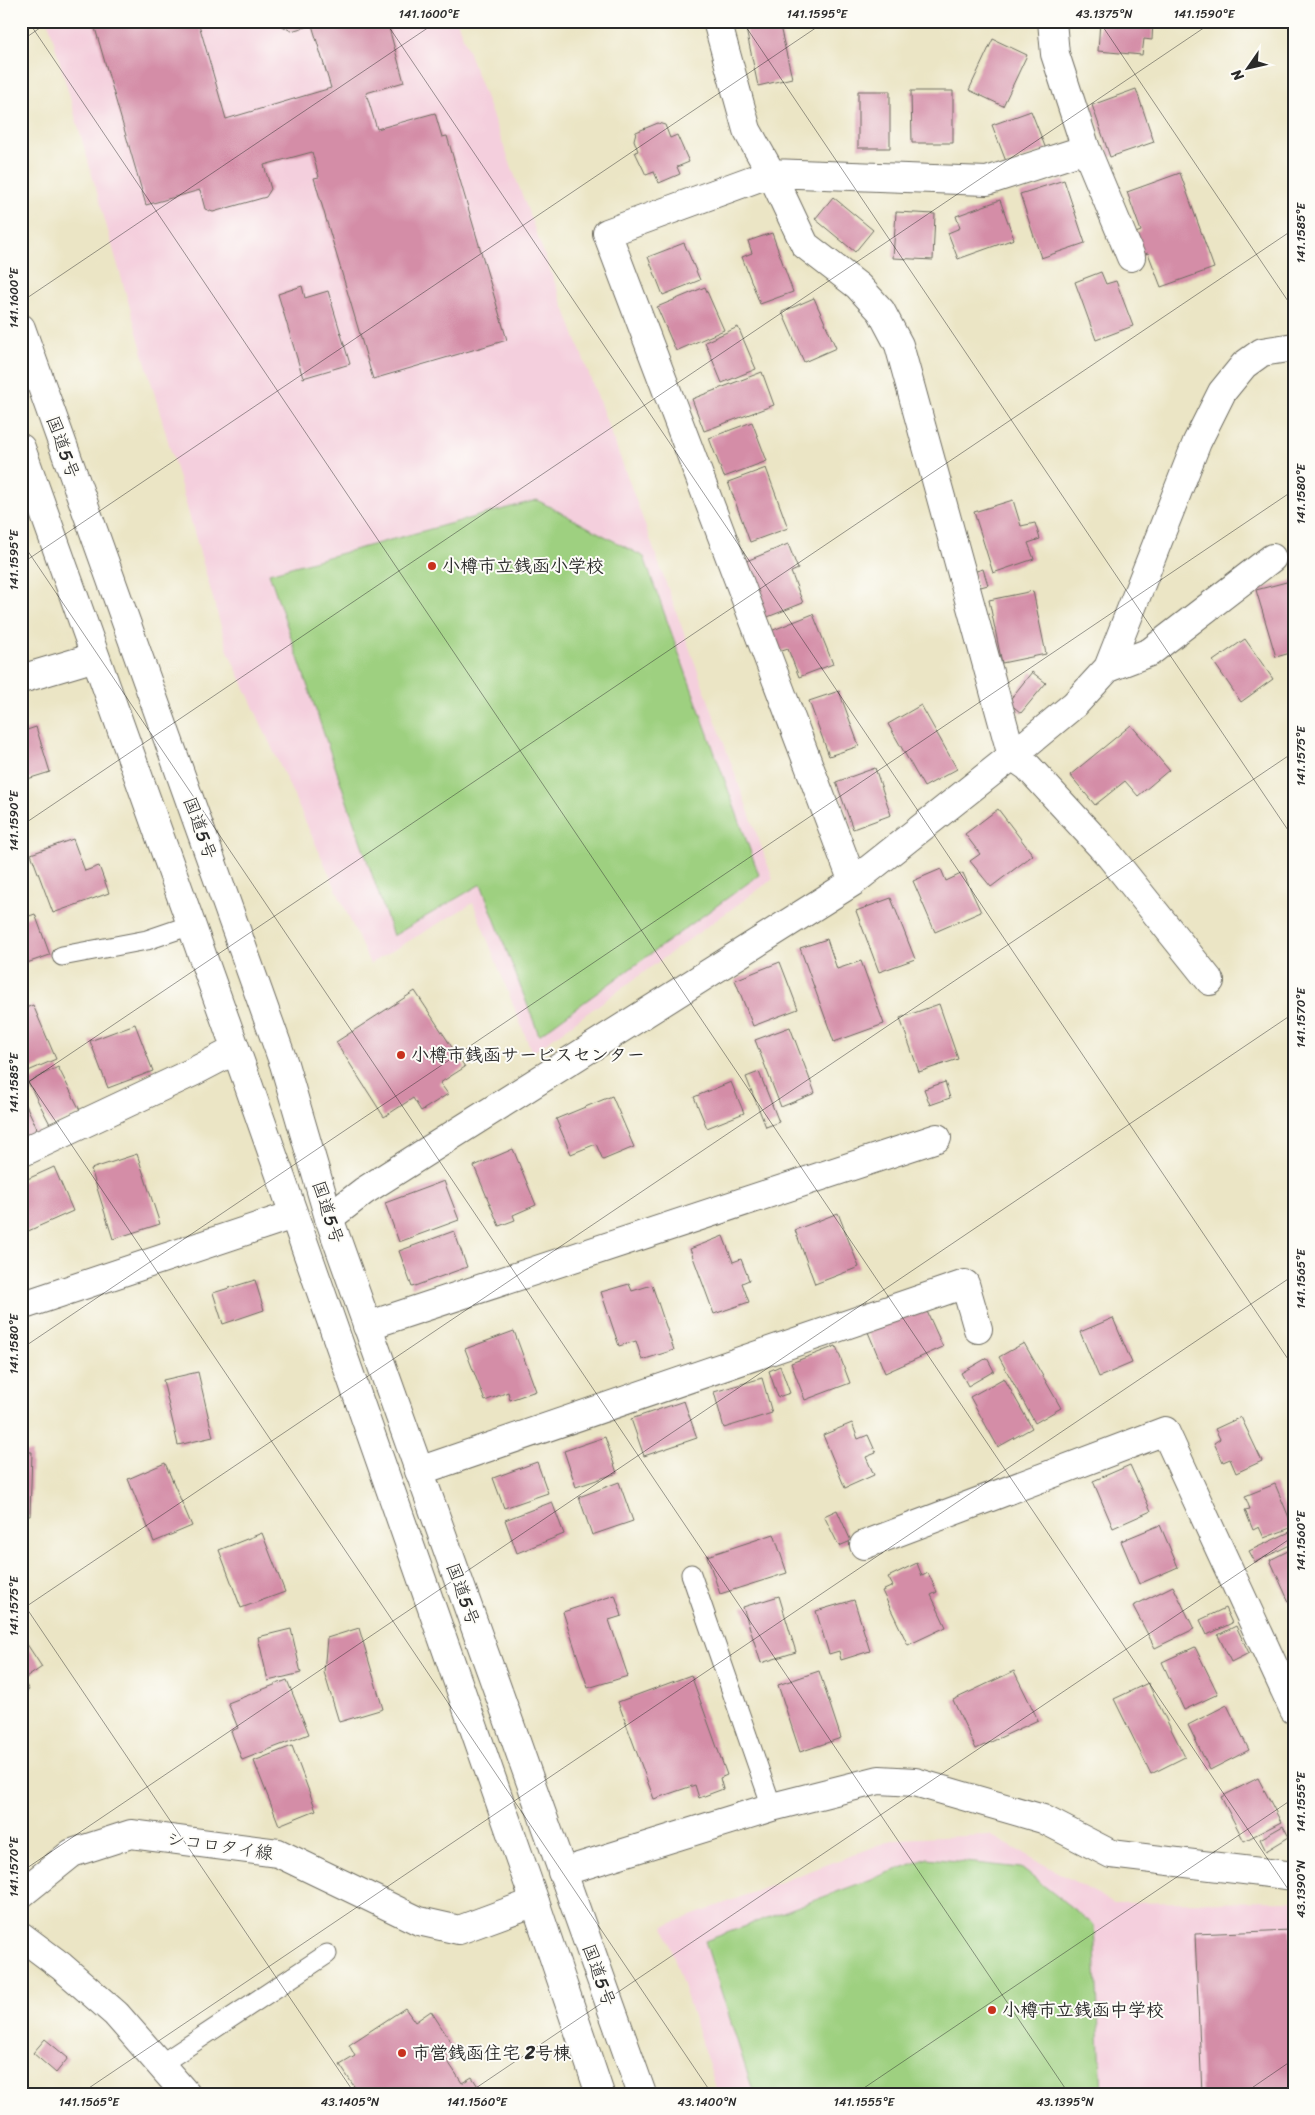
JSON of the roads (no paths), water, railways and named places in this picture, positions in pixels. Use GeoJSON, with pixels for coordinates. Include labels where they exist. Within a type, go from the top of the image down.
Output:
{"type":"FeatureCollection","features":[{"type":"Feature","properties":{"kind":"main road"},"geometry":{"type":"LineString","coordinates":[[717,21],[747,130],[771,173],[805,245],[858,286],[881,311],[899,345],[1012,756],[1028,767],[1110,856],[1210,981]]}},
{"type":"Feature","properties":{"kind":"main road"},"geometry":{"type":"LineString","coordinates":[[1052,21],[1055,54],[1086,149],[1131,257]]}},
{"type":"Feature","properties":{"kind":"main road"},"geometry":{"type":"LineString","coordinates":[[853,882],[606,233],[771,173],[987,181],[1086,149]]}},
{"type":"Feature","properties":{"kind":"main road","name":"国道5号"},"geometry":{"type":"LineString","coordinates":[[21,328],[284,1064],[329,1218],[642,2094]]}},
{"type":"Feature","properties":{"kind":"main road"},"geometry":{"type":"LineString","coordinates":[[329,1218],[364,1191],[853,882],[1075,704],[1108,668],[1196,442],[1222,392],[1244,365],[1262,352],[1286,348]]}},
{"type":"Feature","properties":{"kind":"main road","name":"国道5号"},"geometry":{"type":"LineString","coordinates":[[21,448],[191,924],[535,1902],[600,2094]]}},
{"type":"Feature","properties":{"kind":"main road"},"geometry":{"type":"LineString","coordinates":[[1108,668],[1150,652],[1272,558]]}},
{"type":"Feature","properties":{"kind":"main road"},"geometry":{"type":"LineString","coordinates":[[21,679],[95,657]]}},
{"type":"Feature","properties":{"kind":"main road"},"geometry":{"type":"LineString","coordinates":[[21,1153],[235,1050]]}},
{"type":"Feature","properties":{"kind":"main road"},"geometry":{"type":"LineString","coordinates":[[367,1326],[937,1138]]}},
{"type":"Feature","properties":{"kind":"main road"},"geometry":{"type":"LineString","coordinates":[[21,1306],[293,1214]]}},
{"type":"Feature","properties":{"kind":"main road"},"geometry":{"type":"LineString","coordinates":[[419,1471],[965,1284],[978,1329]]}},
{"type":"Feature","properties":{"kind":"main road"},"geometry":{"type":"LineString","coordinates":[[864,1545],[1165,1431],[1294,1710]]}},
{"type":"Feature","properties":{"kind":"main road"},"geometry":{"type":"LineString","coordinates":[[562,1872],[772,1807],[879,1780],[915,1782],[1043,1820],[1111,1854],[1294,1876]]}},
{"type":"Feature","properties":{"kind":"main road","name":"シコロタイ線"},"geometry":{"type":"LineString","coordinates":[[21,1894],[72,1853],[131,1834],[278,1853],[419,1921],[459,1930],[535,1902]]}},
{"type":"Feature","properties":{"kind":"main road"},"geometry":{"type":"LineString","coordinates":[[21,1936],[61,1966],[116,2014],[186,2094]]}},
{"type":"Feature","properties":{"kind":"lane"},"geometry":{"type":"LineString","coordinates":[[62,956],[147,940],[191,924]]}},
{"type":"Feature","properties":{"kind":"lane"},"geometry":{"type":"LineString","coordinates":[[691,1574],[772,1807]]}},
{"type":"Feature","properties":{"kind":"lane"},"geometry":{"type":"LineString","coordinates":[[161,2064],[327,1954]]}},
{"type":"Feature","properties":{"kind":"place","name":"小樽市立銭函小学校"},"geometry":{"type":"Point","coordinates":[432,566]}},
{"type":"Feature","properties":{"kind":"place","name":"小樽市銭函サービスセンター"},"geometry":{"type":"Point","coordinates":[401,1055]}},
{"type":"Feature","properties":{"kind":"place","name":"小樽市立銭函中学校"},"geometry":{"type":"Point","coordinates":[992,2010]}},
{"type":"Feature","properties":{"kind":"place","name":"市営銭函住宅 2号棟"},"geometry":{"type":"Point","coordinates":[402,2053]}}]}
